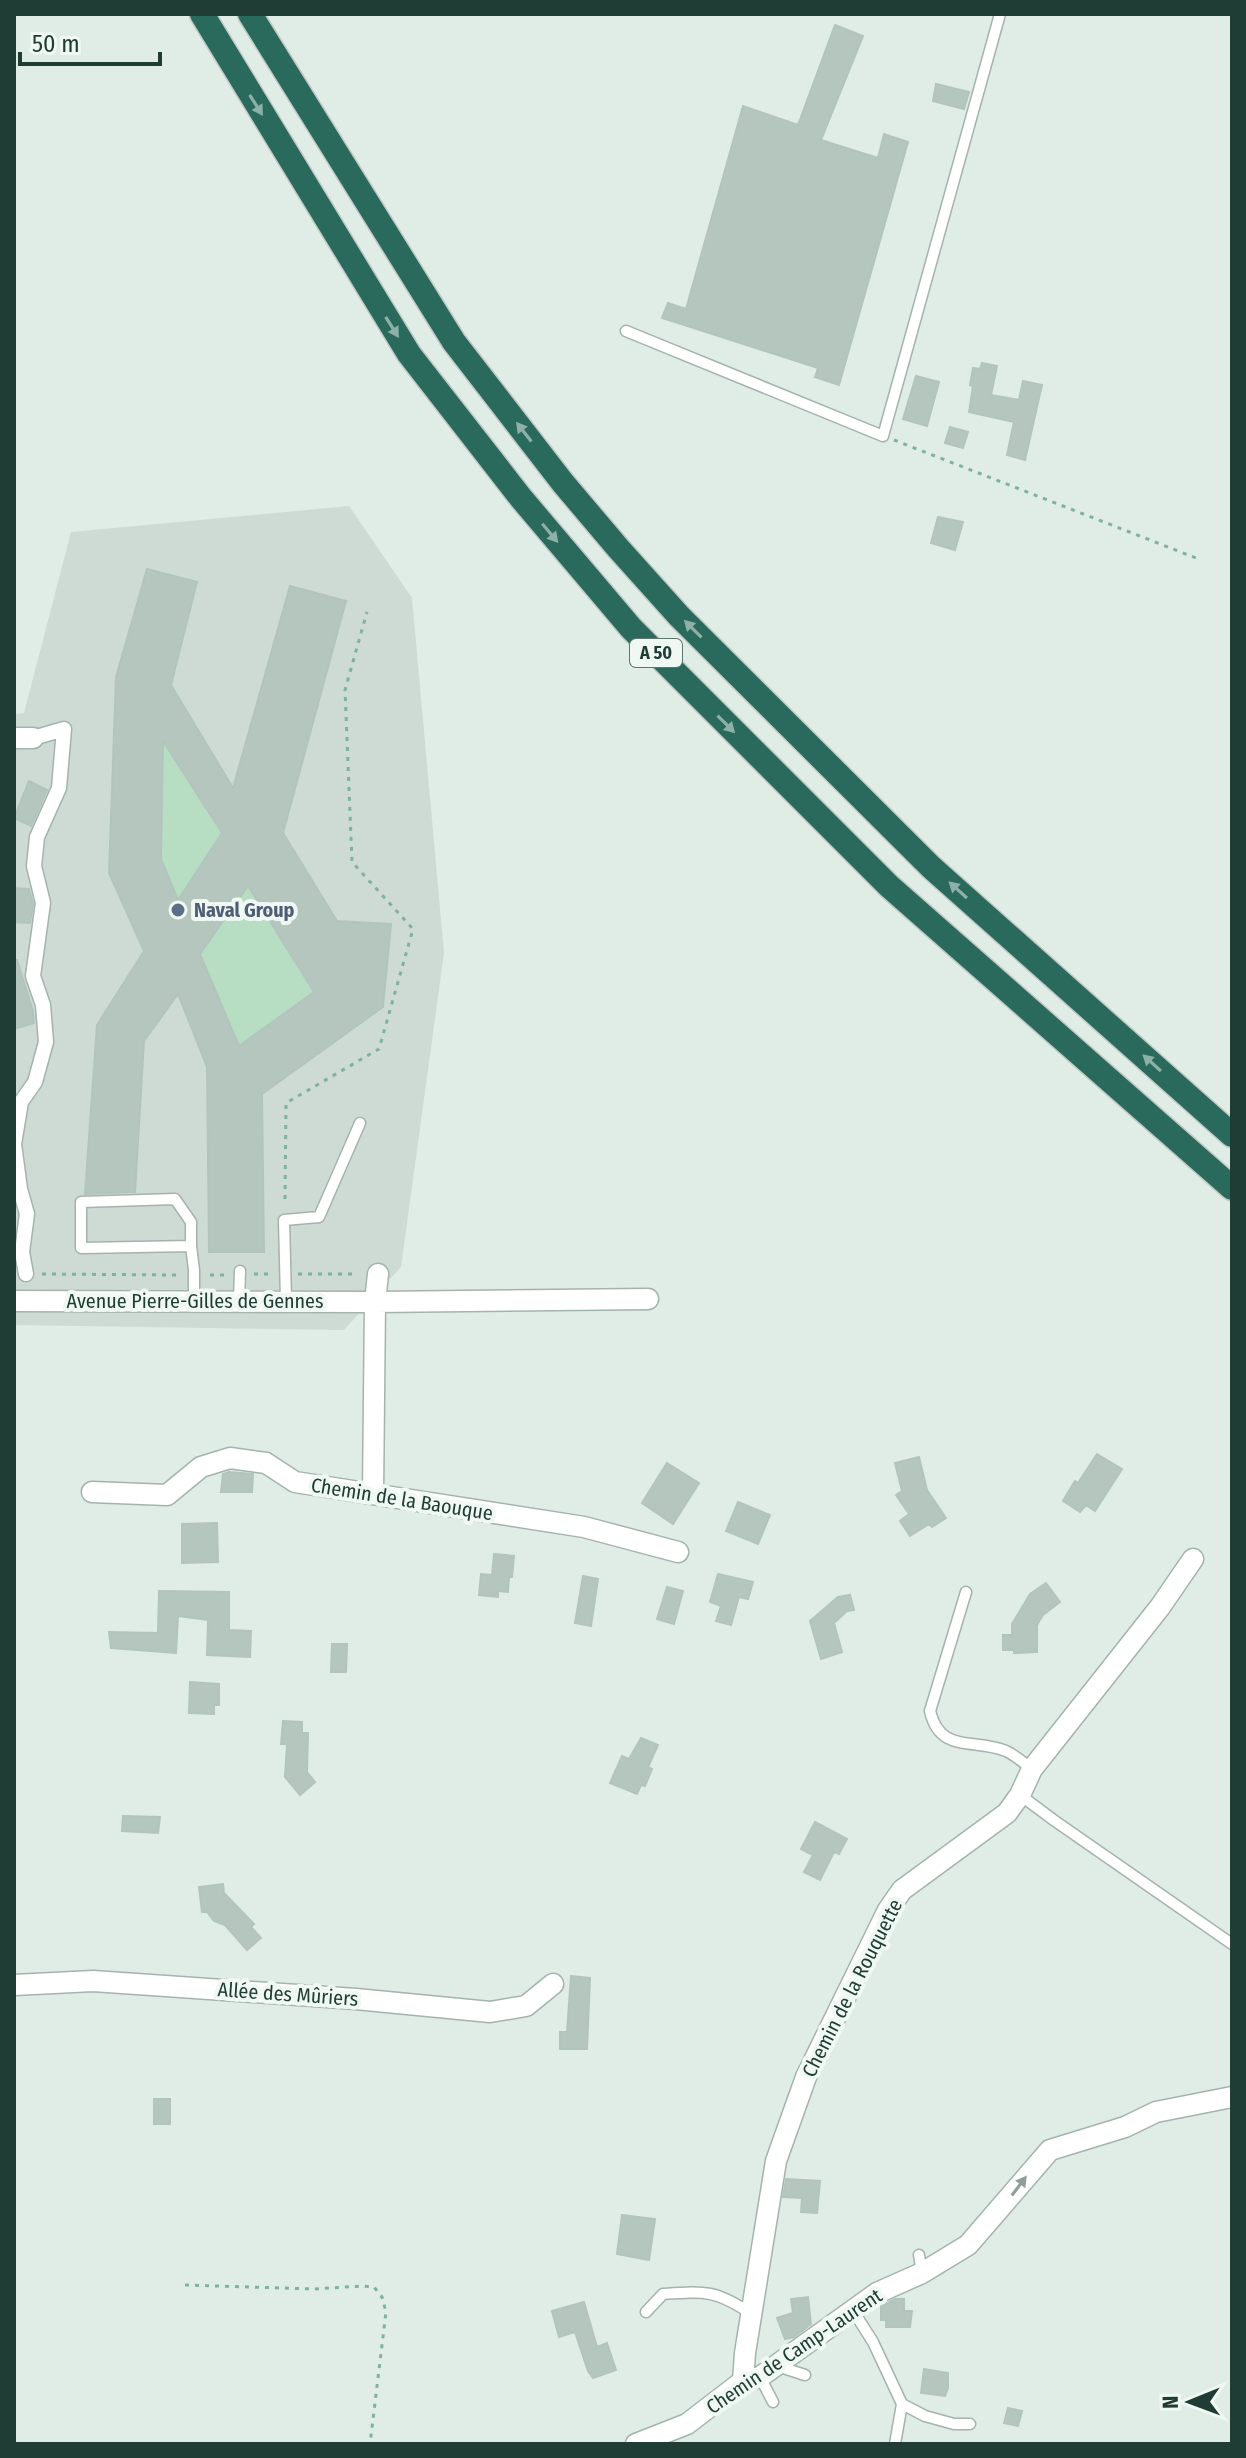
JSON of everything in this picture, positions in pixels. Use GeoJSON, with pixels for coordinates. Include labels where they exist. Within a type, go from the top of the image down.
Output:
{"type":"FeatureCollection","features":[{"type":"Feature","properties":{"kind":"highway","name":"A 50"},"geometry":{"type":"LineString","coordinates":[[202,14],[409,354],[521,498],[631,628],[889,886],[1232,1188]]}},
{"type":"Feature","properties":{"kind":"highway","name":"A 50"},"geometry":{"type":"LineString","coordinates":[[250,14],[454,342],[563,483],[618,548],[679,616],[931,867],[1232,1135]]}},
{"type":"Feature","properties":{"kind":"street"},"geometry":{"type":"LineString","coordinates":[[24,738],[64,729],[59,788],[37,837],[34,866],[43,903],[33,976],[43,1005],[46,1042],[35,1082],[21,1102],[14,1144],[27,1214],[22,1252],[26,1274]]}},
{"type":"Feature","properties":{"kind":"street"},"geometry":{"type":"LineString","coordinates":[[373,1493],[378,1274]]}},
{"type":"Feature","properties":{"kind":"street","name":"Avenue Pierre-Gilles de Gennes"},"geometry":{"type":"LineString","coordinates":[[14,1301],[648,1299]]}},
{"type":"Feature","properties":{"kind":"street","name":"Chemin de la Baouque"},"geometry":{"type":"LineString","coordinates":[[92,1492],[167,1495],[201,1467],[230,1458],[266,1463],[295,1482],[584,1527],[678,1552]]}},
{"type":"Feature","properties":{"kind":"street","name":"Chemin de la Rouquette"},"geometry":{"type":"LineString","coordinates":[[760,2375],[752,2314],[776,2161],[806,2077],[888,1910],[902,1890],[1007,1813],[1020,1795],[1032,1769],[1160,1607],[1193,1559]]}},
{"type":"Feature","properties":{"kind":"street","name":"Allée des Mûriers"},"geometry":{"type":"LineString","coordinates":[[14,1985],[93,1981],[356,1999],[490,2012],[526,2006],[553,1984]]}},
{"type":"Feature","properties":{"kind":"street","name":"Chemin de Camp-Laurent"},"geometry":{"type":"LineString","coordinates":[[636,2444],[687,2424],[920,2264],[968,2245],[1050,2150],[1125,2127],[1156,2112],[1232,2097]]}},
{"type":"Feature","properties":{"kind":"lane"},"geometry":{"type":"LineString","coordinates":[[626,331],[883,436],[1000,14]]}},
{"type":"Feature","properties":{"kind":"lane"},"geometry":{"type":"LineString","coordinates":[[286,1300],[284,1220],[319,1217],[360,1123]]}},
{"type":"Feature","properties":{"kind":"lane"},"geometry":{"type":"LineString","coordinates":[[191,1246],[81,1248],[81,1202],[175,1199],[191,1222],[194,1301]]}},
{"type":"Feature","properties":{"kind":"lane"},"geometry":{"type":"LineString","coordinates":[[239,1300],[240,1271]]}},
{"type":"Feature","properties":{"kind":"lane"},"geometry":{"type":"LineString","coordinates":[[966,1592],[930,1711],[933,1725],[942,1737],[1007,1751],[1032,1769]]}},
{"type":"Feature","properties":{"kind":"lane"},"geometry":{"type":"LineString","coordinates":[[1020,1795],[1232,1944]]}},
{"type":"Feature","properties":{"kind":"lane"},"geometry":{"type":"LineString","coordinates":[[646,2312],[663,2294],[703,2291],[729,2299],[752,2314]]}},
{"type":"Feature","properties":{"kind":"lane"},"geometry":{"type":"LineString","coordinates":[[852,2309],[873,2342],[902,2404],[895,2444]]}},
{"type":"Feature","properties":{"kind":"lane"},"geometry":{"type":"LineString","coordinates":[[773,2402],[760,2375],[805,2375]]}},
{"type":"Feature","properties":{"kind":"lane"},"geometry":{"type":"LineString","coordinates":[[902,2404],[925,2416],[954,2424],[970,2424]]}},
{"type":"Feature","properties":{"kind":"path"},"geometry":{"type":"LineString","coordinates":[[883,436],[1196,558]]}},
{"type":"Feature","properties":{"kind":"path"},"geometry":{"type":"LineString","coordinates":[[285,1199],[286,1103],[379,1049],[413,929],[352,862],[345,690],[367,612]]}},
{"type":"Feature","properties":{"kind":"path"},"geometry":{"type":"LineString","coordinates":[[26,1274],[194,1275]]}},
{"type":"Feature","properties":{"kind":"path"},"geometry":{"type":"LineString","coordinates":[[185,2285],[313,2289],[374,2287],[382,2297],[386,2312],[370,2444]]}},
{"type":"Feature","properties":{"kind":"shaded area"},"geometry":{"type":"Polygon","coordinates":[[[349,506],[412,598],[444,953],[401,1267],[344,1330],[14,1325],[14,714],[24,713],[71,532],[349,506]]]}},
{"type":"Feature","properties":{"kind":"green space"},"geometry":{"type":"Polygon","coordinates":[[[163,741],[222,833],[178,900],[161,859],[163,741]]]}},
{"type":"Feature","properties":{"kind":"green space"},"geometry":{"type":"Polygon","coordinates":[[[248,886],[314,992],[239,1046],[200,954],[248,886]]]}},
{"type":"Feature","properties":{"kind":"building"},"geometry":{"type":"Polygon","coordinates":[[[835,25],[863,36],[821,140],[878,158],[884,134],[908,142],[839,385],[815,377],[818,368],[662,318],[668,303],[686,309],[743,106],[798,125],[835,25]]]}},
{"type":"Feature","properties":{"kind":"building"},"geometry":{"type":"Polygon","coordinates":[[[936,84],[969,92],[964,109],[933,101],[936,84]]]}},
{"type":"Feature","properties":{"kind":"building"},"geometry":{"type":"Polygon","coordinates":[[[982,363],[997,366],[991,395],[1019,400],[1023,381],[1042,385],[1025,460],[1007,455],[1014,422],[969,412],[973,368],[980,369],[982,363]]]}},
{"type":"Feature","properties":{"kind":"building"},"geometry":{"type":"Polygon","coordinates":[[[916,376],[939,382],[927,426],[903,419],[916,376]]]}},
{"type":"Feature","properties":{"kind":"building"},"geometry":{"type":"Polygon","coordinates":[[[950,427],[968,432],[963,448],[945,443],[950,427]]]}},
{"type":"Feature","properties":{"kind":"building"},"geometry":{"type":"Polygon","coordinates":[[[938,517],[963,522],[955,550],[931,543],[938,517]]]}},
{"type":"Feature","properties":{"kind":"building","name":"Naval Group"},"geometry":{"type":"Polygon","coordinates":[[[147,569],[197,582],[171,685],[233,788],[290,586],[346,601],[283,833],[337,921],[391,924],[383,1007],[262,1094],[264,1252],[209,1252],[207,1067],[178,994],[144,1041],[135,1192],[85,1194],[97,1025],[144,951],[109,873],[116,677],[147,569]],[[163,741],[161,859],[178,900],[222,833],[163,741]],[[248,886],[200,954],[239,1046],[314,992],[248,886]]]}},
{"type":"Feature","properties":{"kind":"building"},"geometry":{"type":"Polygon","coordinates":[[[29,781],[47,790],[31,826],[14,818],[29,781]]]}},
{"type":"Feature","properties":{"kind":"building"},"geometry":{"type":"Polygon","coordinates":[[[14,888],[29,889],[33,904],[30,923],[14,922],[14,888]]]}},
{"type":"Feature","properties":{"kind":"building"},"geometry":{"type":"Polygon","coordinates":[[[14,960],[17,960],[34,1023],[14,1029],[14,960]]]}},
{"type":"Feature","properties":{"kind":"building"},"geometry":{"type":"Polygon","coordinates":[[[1097,1454],[1122,1469],[1095,1511],[1086,1505],[1080,1512],[1063,1501],[1097,1454]]]}},
{"type":"Feature","properties":{"kind":"building"},"geometry":{"type":"Polygon","coordinates":[[[919,1457],[927,1490],[946,1518],[910,1536],[900,1521],[909,1514],[896,1495],[902,1491],[895,1463],[919,1457]]]}},
{"type":"Feature","properties":{"kind":"building"},"geometry":{"type":"Polygon","coordinates":[[[667,1463],[699,1483],[673,1524],[642,1503],[667,1463]]]}},
{"type":"Feature","properties":{"kind":"building"},"geometry":{"type":"Polygon","coordinates":[[[223,1474],[253,1474],[252,1492],[221,1492],[223,1474]]]}},
{"type":"Feature","properties":{"kind":"building"},"geometry":{"type":"Polygon","coordinates":[[[738,1502],[770,1515],[758,1544],[726,1531],[738,1502]]]}},
{"type":"Feature","properties":{"kind":"building"},"geometry":{"type":"Polygon","coordinates":[[[217,1523],[218,1562],[182,1563],[182,1524],[217,1523]]]}},
{"type":"Feature","properties":{"kind":"building"},"geometry":{"type":"Polygon","coordinates":[[[494,1554],[514,1556],[508,1592],[498,1591],[498,1597],[479,1595],[481,1574],[492,1575],[494,1554]]]}},
{"type":"Feature","properties":{"kind":"building"},"geometry":{"type":"Polygon","coordinates":[[[718,1574],[753,1582],[748,1599],[739,1597],[731,1625],[716,1621],[721,1606],[710,1602],[718,1574]]]}},
{"type":"Feature","properties":{"kind":"building"},"geometry":{"type":"Polygon","coordinates":[[[583,1576],[598,1579],[591,1626],[575,1623],[583,1576]]]}},
{"type":"Feature","properties":{"kind":"building"},"geometry":{"type":"Polygon","coordinates":[[[1046,1583],[1060,1602],[1043,1615],[1037,1625],[1037,1652],[1003,1650],[1003,1635],[1012,1635],[1012,1624],[1030,1594],[1046,1583]]]}},
{"type":"Feature","properties":{"kind":"building"},"geometry":{"type":"Polygon","coordinates":[[[667,1587],[683,1591],[674,1624],[657,1619],[667,1587]]]}},
{"type":"Feature","properties":{"kind":"building"},"geometry":{"type":"Polygon","coordinates":[[[159,1591],[229,1592],[229,1630],[251,1631],[250,1657],[207,1655],[208,1620],[178,1616],[176,1653],[111,1648],[109,1632],[158,1633],[159,1591]]]}},
{"type":"Feature","properties":{"kind":"building"},"geometry":{"type":"Polygon","coordinates":[[[850,1595],[854,1610],[847,1611],[834,1623],[842,1652],[821,1659],[810,1621],[838,1597],[850,1595]]]}},
{"type":"Feature","properties":{"kind":"building"},"geometry":{"type":"Polygon","coordinates":[[[332,1644],[347,1644],[346,1672],[331,1672],[332,1644]]]}},
{"type":"Feature","properties":{"kind":"building"},"geometry":{"type":"Polygon","coordinates":[[[190,1682],[219,1684],[219,1705],[214,1705],[214,1714],[189,1713],[190,1682]]]}},
{"type":"Feature","properties":{"kind":"building"},"geometry":{"type":"Polygon","coordinates":[[[283,1721],[302,1722],[302,1733],[308,1733],[307,1772],[315,1782],[300,1795],[285,1777],[287,1744],[281,1744],[283,1721]]]}},
{"type":"Feature","properties":{"kind":"building"},"geometry":{"type":"Polygon","coordinates":[[[641,1738],[658,1745],[648,1767],[652,1769],[645,1786],[641,1785],[637,1794],[610,1783],[622,1756],[629,1759],[641,1738]]]}},
{"type":"Feature","properties":{"kind":"building"},"geometry":{"type":"Polygon","coordinates":[[[123,1816],[160,1817],[158,1833],[122,1831],[123,1816]]]}},
{"type":"Feature","properties":{"kind":"building"},"geometry":{"type":"Polygon","coordinates":[[[815,1822],[847,1839],[839,1854],[834,1852],[820,1880],[804,1872],[813,1855],[801,1849],[815,1822]]]}},
{"type":"Feature","properties":{"kind":"building"},"geometry":{"type":"Polygon","coordinates":[[[223,1884],[224,1893],[254,1924],[251,1927],[261,1938],[247,1950],[225,1925],[214,1921],[207,1912],[202,1912],[199,1887],[223,1884]]]}},
{"type":"Feature","properties":{"kind":"building"},"geometry":{"type":"Polygon","coordinates":[[[571,1976],[590,1978],[587,2049],[560,2049],[560,2032],[567,2032],[571,1976]]]}},
{"type":"Feature","properties":{"kind":"building"},"geometry":{"type":"Polygon","coordinates":[[[154,2099],[170,2099],[170,2124],[154,2124],[154,2099]]]}},
{"type":"Feature","properties":{"kind":"building"},"geometry":{"type":"Polygon","coordinates":[[[786,2179],[820,2181],[817,2213],[801,2212],[802,2198],[783,2197],[786,2179]]]}},
{"type":"Feature","properties":{"kind":"building"},"geometry":{"type":"Polygon","coordinates":[[[622,2215],[655,2219],[649,2260],[617,2254],[622,2215]]]}},
{"type":"Feature","properties":{"kind":"building"},"geometry":{"type":"Polygon","coordinates":[[[808,2297],[811,2324],[794,2337],[785,2339],[777,2318],[793,2313],[791,2299],[808,2297]]]}},
{"type":"Feature","properties":{"kind":"building"},"geometry":{"type":"Polygon","coordinates":[[[895,2299],[904,2299],[904,2311],[912,2311],[910,2327],[886,2327],[886,2320],[881,2320],[881,2306],[895,2299]]]}},
{"type":"Feature","properties":{"kind":"building"},"geometry":{"type":"Polygon","coordinates":[[[584,2302],[597,2347],[607,2343],[616,2370],[593,2378],[575,2332],[559,2337],[552,2311],[584,2302]]]}},
{"type":"Feature","properties":{"kind":"building"},"geometry":{"type":"Polygon","coordinates":[[[924,2369],[948,2373],[945,2396],[921,2393],[924,2369]]]}},
{"type":"Feature","properties":{"kind":"building"},"geometry":{"type":"Polygon","coordinates":[[[1008,2408],[1022,2411],[1018,2426],[1004,2423],[1008,2408]]]}},
{"type":"Feature","properties":{"kind":"place","name":"Naval Group"},"geometry":{"type":"Point","coordinates":[178,910]}}]}
